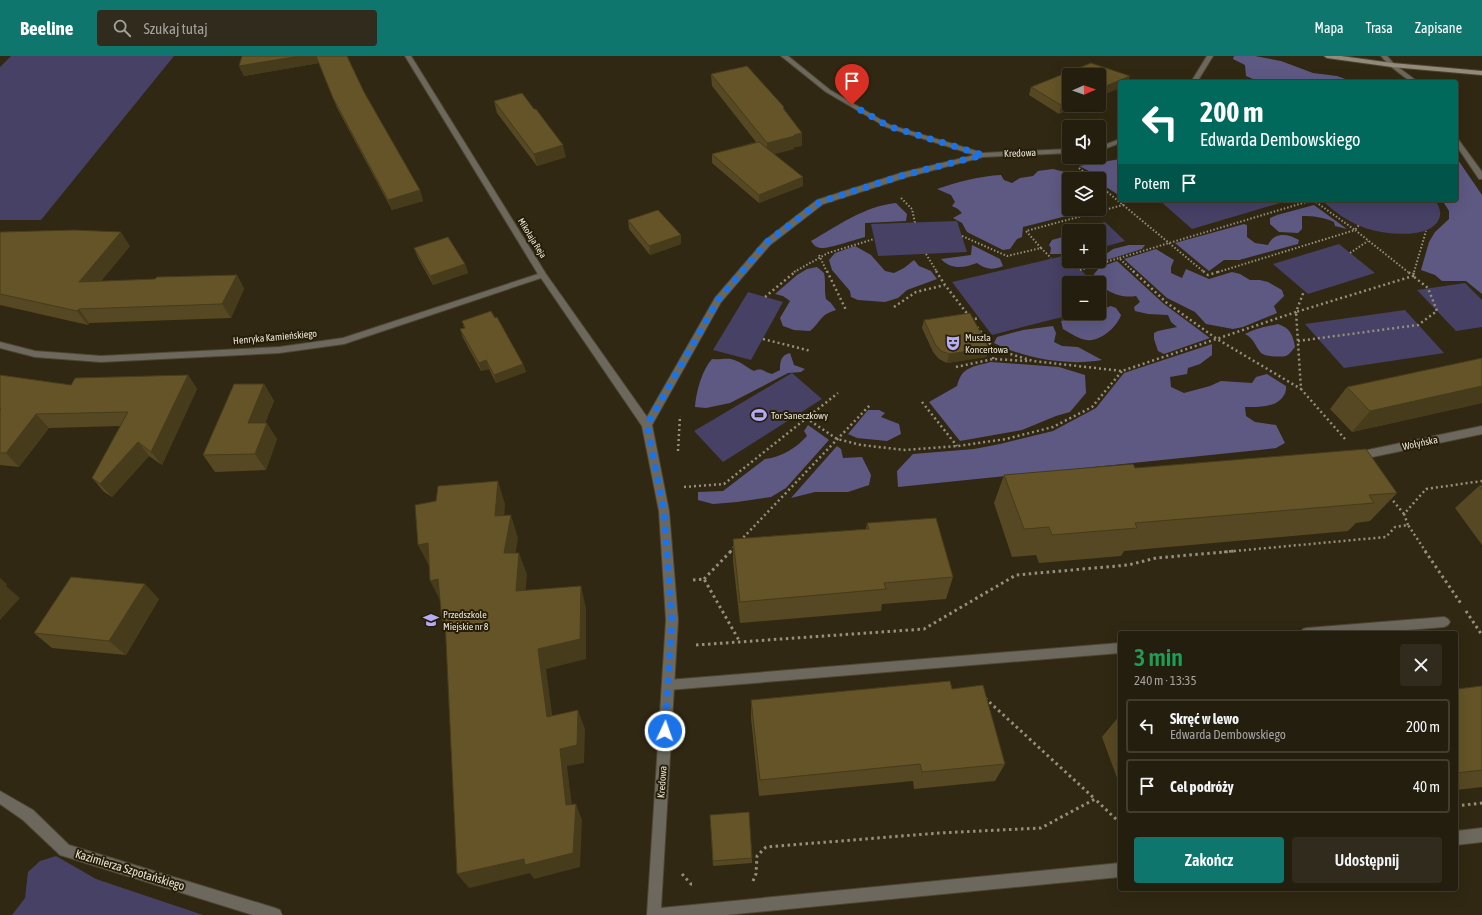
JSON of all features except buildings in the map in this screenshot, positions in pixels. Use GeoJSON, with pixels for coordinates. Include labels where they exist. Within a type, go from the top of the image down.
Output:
{"type":"FeatureCollection","features":[{"type":"Feature","properties":{"kind":"main road"},"geometry":{"type":"LineString","coordinates":[[1327,56],[1392,65],[1482,73]]}},
{"type":"Feature","properties":{"kind":"street","name":"Mikołaja Reja"},"geometry":{"type":"LineString","coordinates":[[408,56],[543,275],[647,425]]}},
{"type":"Feature","properties":{"kind":"street"},"geometry":{"type":"LineString","coordinates":[[784,56],[828,91],[888,126],[983,155]]}},
{"type":"Feature","properties":{"kind":"street"},"geometry":{"type":"LineString","coordinates":[[1195,80],[1210,56]]}},
{"type":"Feature","properties":{"kind":"street"},"geometry":{"type":"LineString","coordinates":[[1384,56],[1392,65],[1412,80]]}},
{"type":"Feature","properties":{"kind":"street"},"geometry":{"type":"LineString","coordinates":[[1106,146],[1118,142]]}},
{"type":"Feature","properties":{"kind":"street"},"geometry":{"type":"LineString","coordinates":[[1458,143],[1482,177]]}},
{"type":"Feature","properties":{"kind":"street","name":"Kredowa"},"geometry":{"type":"LineString","coordinates":[[654,915],[672,620],[664,511],[647,425],[718,300],[767,242],[820,202],[904,175],[983,155],[1062,151]]}},
{"type":"Feature","properties":{"kind":"street","name":"Henryka Kamieńskiego"},"geometry":{"type":"LineString","coordinates":[[0,345],[35,354],[101,359],[279,350],[344,341],[543,275]]}},
{"type":"Feature","properties":{"kind":"street","name":"Wołyńska"},"geometry":{"type":"LineString","coordinates":[[1358,456],[1482,430]]}},
{"type":"Feature","properties":{"kind":"street"},"geometry":{"type":"LineString","coordinates":[[1332,631],[1444,622]]}},
{"type":"Feature","properties":{"kind":"street"},"geometry":{"type":"LineString","coordinates":[[668,685],[1118,648]]}},
{"type":"Feature","properties":{"kind":"street","name":"Kazimierza Szpotańskiego"},"geometry":{"type":"LineString","coordinates":[[0,797],[28,815],[65,850],[275,915]]}},
{"type":"Feature","properties":{"kind":"street"},"geometry":{"type":"LineString","coordinates":[[1458,838],[1482,835]]}},
{"type":"Feature","properties":{"kind":"street"},"geometry":{"type":"LineString","coordinates":[[654,915],[1118,870]]}},
{"type":"Feature","properties":{"kind":"path"},"geometry":{"type":"LineString","coordinates":[[1075,165],[1084,172]]}},
{"type":"Feature","properties":{"kind":"path"},"geometry":{"type":"LineString","coordinates":[[1106,191],[1118,201]]}},
{"type":"Feature","properties":{"kind":"path"},"geometry":{"type":"LineString","coordinates":[[899,195],[912,209],[915,223]]}},
{"type":"Feature","properties":{"kind":"path"},"geometry":{"type":"LineString","coordinates":[[1119,202],[1208,275],[1355,230],[1359,225]]}},
{"type":"Feature","properties":{"kind":"path"},"geometry":{"type":"LineString","coordinates":[[1080,270],[1306,202]]}},
{"type":"Feature","properties":{"kind":"path"},"geometry":{"type":"LineString","coordinates":[[1298,341],[1418,324],[1437,311],[1428,288],[1355,230],[1316,202]]}},
{"type":"Feature","properties":{"kind":"path"},"geometry":{"type":"LineString","coordinates":[[1051,258],[1026,231],[1123,205]]}},
{"type":"Feature","properties":{"kind":"path"},"geometry":{"type":"LineString","coordinates":[[1414,276],[1426,231]]}},
{"type":"Feature","properties":{"kind":"path"},"geometry":{"type":"LineString","coordinates":[[962,236],[1007,256],[1041,248]]}},
{"type":"Feature","properties":{"kind":"path"},"geometry":{"type":"LineString","coordinates":[[765,297],[799,268],[819,256],[848,244],[874,239]]}},
{"type":"Feature","properties":{"kind":"path"},"geometry":{"type":"LineString","coordinates":[[1350,253],[1368,241]]}},
{"type":"Feature","properties":{"kind":"path"},"geometry":{"type":"LineString","coordinates":[[926,254],[945,285],[994,349],[1033,361]]}},
{"type":"Feature","properties":{"kind":"path"},"geometry":{"type":"LineString","coordinates":[[819,256],[846,310]]}},
{"type":"Feature","properties":{"kind":"path"},"geometry":{"type":"LineString","coordinates":[[1118,258],[1167,303],[1217,339],[1301,389],[1358,456]]}},
{"type":"Feature","properties":{"kind":"path"},"geometry":{"type":"LineString","coordinates":[[956,367],[993,359],[1033,361],[1122,371],[1296,312],[1414,276]]}},
{"type":"Feature","properties":{"kind":"path"},"geometry":{"type":"LineString","coordinates":[[894,306],[916,292],[945,285]]}},
{"type":"Feature","properties":{"kind":"path"},"geometry":{"type":"LineString","coordinates":[[1301,389],[1296,312],[1304,290]]}},
{"type":"Feature","properties":{"kind":"path"},"geometry":{"type":"LineString","coordinates":[[965,320],[979,318]]}},
{"type":"Feature","properties":{"kind":"path"},"geometry":{"type":"LineString","coordinates":[[763,339],[811,351]]}},
{"type":"Feature","properties":{"kind":"path"},"geometry":{"type":"LineString","coordinates":[[993,359],[994,349]]}},
{"type":"Feature","properties":{"kind":"path"},"geometry":{"type":"LineString","coordinates":[[806,418],[837,439],[861,445],[905,450],[958,446],[1006,439],[1053,427],[1092,407],[1122,371]]}},
{"type":"Feature","properties":{"kind":"path"},"geometry":{"type":"LineString","coordinates":[[679,488],[724,484],[838,393]]}},
{"type":"Feature","properties":{"kind":"path"},"geometry":{"type":"LineString","coordinates":[[922,402],[958,446]]}},
{"type":"Feature","properties":{"kind":"path"},"geometry":{"type":"LineString","coordinates":[[691,580],[704,579],[870,405]]}},
{"type":"Feature","properties":{"kind":"path"},"geometry":{"type":"LineString","coordinates":[[678,453],[680,410]]}},
{"type":"Feature","properties":{"kind":"path"},"geometry":{"type":"LineString","coordinates":[[1404,514],[1426,489],[1482,481]]}},
{"type":"Feature","properties":{"kind":"path"},"geometry":{"type":"LineString","coordinates":[[1385,491],[1404,514],[1408,525],[1482,635]]}},
{"type":"Feature","properties":{"kind":"path"},"geometry":{"type":"LineString","coordinates":[[695,645],[924,628],[1016,575],[1128,566],[1156,558],[1386,537],[1395,527],[1408,525]]}},
{"type":"Feature","properties":{"kind":"path"},"geometry":{"type":"LineString","coordinates":[[704,579],[740,642]]}},
{"type":"Feature","properties":{"kind":"path"},"geometry":{"type":"LineString","coordinates":[[981,694],[1118,821]]}},
{"type":"Feature","properties":{"kind":"path"},"geometry":{"type":"LineString","coordinates":[[748,884],[752,881],[756,874],[757,856],[766,847],[939,833],[1041,828],[1095,799]]}},
{"type":"Feature","properties":{"kind":"path"},"geometry":{"type":"LineString","coordinates":[[1458,806],[1482,803]]}},
{"type":"Feature","properties":{"kind":"path"},"geometry":{"type":"LineString","coordinates":[[679,871],[691,884],[698,884]]}},
{"type":"Feature","properties":{"kind":"shaded area"},"geometry":{"type":"Polygon","coordinates":[[[11,56],[174,56],[41,220],[0,220],[0,67],[11,56]]]}},
{"type":"Feature","properties":{"kind":"shaded area"},"geometry":{"type":"Polygon","coordinates":[[[1234,56],[1255,56],[1281,61],[1313,73],[1337,76],[1348,80],[1255,80],[1246,76],[1245,65],[1233,59],[1234,56]]]}},
{"type":"Feature","properties":{"kind":"shaded area"},"geometry":{"type":"Polygon","coordinates":[[[1118,159],[1118,195],[1106,187],[1106,172],[1091,172],[1079,166],[1106,164],[1106,161],[1118,159]]]}},
{"type":"Feature","properties":{"kind":"shaded area"},"geometry":{"type":"Polygon","coordinates":[[[1458,160],[1482,195],[1482,294],[1466,281],[1442,281],[1435,275],[1421,270],[1429,242],[1435,232],[1449,219],[1449,211],[1443,202],[1458,202],[1458,160]]]}},
{"type":"Feature","properties":{"kind":"shaded area"},"geometry":{"type":"Polygon","coordinates":[[[1053,169],[1065,172],[1062,172],[1062,216],[1066,216],[1023,227],[1022,237],[1017,239],[1010,249],[1003,250],[967,232],[962,223],[953,218],[962,213],[952,206],[955,202],[951,195],[937,189],[969,180],[1001,175],[1004,180],[1012,183],[1020,178],[1033,176],[1038,171],[1053,169]]]}},
{"type":"Feature","properties":{"kind":"shaded area"},"geometry":{"type":"Polygon","coordinates":[[[1161,202],[1283,202],[1192,229],[1161,202]]]}},
{"type":"Feature","properties":{"kind":"shaded area"},"geometry":{"type":"Polygon","coordinates":[[[1324,202],[1436,202],[1440,214],[1439,219],[1434,226],[1426,230],[1417,233],[1396,234],[1376,231],[1355,224],[1324,202]]]}},
{"type":"Feature","properties":{"kind":"shaded area"},"geometry":{"type":"Polygon","coordinates":[[[896,203],[907,214],[906,221],[865,223],[865,237],[830,247],[821,248],[814,245],[811,241],[862,212],[896,203]]]}},
{"type":"Feature","properties":{"kind":"shaded area"},"geometry":{"type":"Polygon","coordinates":[[[1314,205],[1347,229],[1335,226],[1334,222],[1330,220],[1311,216],[1302,216],[1302,229],[1298,233],[1279,232],[1270,224],[1270,218],[1314,205]]]}},
{"type":"Feature","properties":{"kind":"shaded area"},"geometry":{"type":"Polygon","coordinates":[[[957,221],[967,252],[878,256],[871,224],[957,221]]]}},
{"type":"Feature","properties":{"kind":"shaded area"},"geometry":{"type":"Polygon","coordinates":[[[1105,222],[1125,241],[1106,246],[1106,224],[1098,224],[1105,222]]]}},
{"type":"Feature","properties":{"kind":"shaded area"},"geometry":{"type":"Polygon","coordinates":[[[1244,224],[1247,225],[1247,237],[1255,243],[1268,245],[1277,236],[1286,235],[1299,240],[1298,244],[1239,260],[1224,260],[1209,271],[1175,243],[1244,224]]]}},
{"type":"Feature","properties":{"kind":"shaded area"},"geometry":{"type":"Polygon","coordinates":[[[1062,237],[1062,254],[1050,254],[1051,248],[1049,245],[1052,240],[1062,237]]]}},
{"type":"Feature","properties":{"kind":"shaded area"},"geometry":{"type":"Polygon","coordinates":[[[1339,244],[1375,273],[1308,294],[1273,264],[1339,244]]]}},
{"type":"Feature","properties":{"kind":"shaded area"},"geometry":{"type":"Polygon","coordinates":[[[972,245],[1000,259],[1003,266],[990,269],[977,263],[958,267],[949,265],[941,259],[971,255],[972,245]]]}},
{"type":"Feature","properties":{"kind":"shaded area"},"geometry":{"type":"Polygon","coordinates":[[[1129,245],[1145,245],[1142,249],[1106,260],[1106,254],[1113,249],[1129,245]]]}},
{"type":"Feature","properties":{"kind":"shaded area"},"geometry":{"type":"Polygon","coordinates":[[[855,246],[871,255],[885,271],[894,273],[904,268],[914,260],[919,266],[931,271],[937,279],[907,290],[898,298],[885,302],[858,300],[851,297],[850,291],[832,270],[829,260],[835,253],[855,246]]]}},
{"type":"Feature","properties":{"kind":"shaded area"},"geometry":{"type":"Polygon","coordinates":[[[1156,249],[1174,260],[1171,267],[1171,273],[1182,278],[1186,269],[1209,279],[1232,272],[1240,274],[1250,280],[1268,282],[1282,290],[1284,296],[1274,306],[1277,313],[1243,327],[1233,329],[1206,324],[1195,312],[1167,298],[1124,259],[1156,249]]]}},
{"type":"Feature","properties":{"kind":"shaded area"},"geometry":{"type":"Polygon","coordinates":[[[1062,256],[1062,268],[1079,268],[1087,276],[1062,276],[1062,317],[992,335],[952,282],[1062,256]]]}},
{"type":"Feature","properties":{"kind":"shaded area"},"geometry":{"type":"Polygon","coordinates":[[[1117,261],[1164,304],[1210,338],[1164,354],[1158,351],[1154,339],[1154,333],[1177,327],[1171,322],[1168,315],[1148,314],[1135,311],[1134,307],[1140,302],[1136,296],[1130,297],[1117,295],[1106,290],[1106,276],[1095,276],[1094,274],[1099,268],[1106,268],[1106,265],[1117,261]]]}},
{"type":"Feature","properties":{"kind":"shaded area"},"geometry":{"type":"Polygon","coordinates":[[[817,267],[824,273],[826,299],[836,310],[823,316],[810,331],[794,330],[783,326],[780,318],[790,301],[783,296],[775,294],[797,275],[807,269],[817,267]]]}},
{"type":"Feature","properties":{"kind":"shaded area"},"geometry":{"type":"Polygon","coordinates":[[[1465,283],[1482,300],[1482,327],[1456,331],[1417,290],[1465,283]]]}},
{"type":"Feature","properties":{"kind":"shaded area"},"geometry":{"type":"Polygon","coordinates":[[[748,292],[783,302],[751,360],[713,350],[748,292]]]}},
{"type":"Feature","properties":{"kind":"shaded area"},"geometry":{"type":"Polygon","coordinates":[[[1111,306],[1116,308],[1121,315],[1112,329],[1097,339],[1087,340],[1075,336],[1063,329],[1061,321],[1064,320],[1106,320],[1106,308],[1111,306]]]}},
{"type":"Feature","properties":{"kind":"shaded area"},"geometry":{"type":"Polygon","coordinates":[[[1405,310],[1444,353],[1344,368],[1305,324],[1405,310]]]}},
{"type":"Feature","properties":{"kind":"shaded area"},"geometry":{"type":"Polygon","coordinates":[[[1278,324],[1288,330],[1292,336],[1295,347],[1286,356],[1280,357],[1261,353],[1254,342],[1245,334],[1257,329],[1278,324]]]}},
{"type":"Feature","properties":{"kind":"shaded area"},"geometry":{"type":"Polygon","coordinates":[[[1053,326],[1056,333],[1054,342],[1062,346],[1078,347],[1102,360],[1075,362],[1047,360],[1006,349],[994,343],[997,337],[1023,330],[1053,326]]]}},
{"type":"Feature","properties":{"kind":"shaded area"},"geometry":{"type":"Polygon","coordinates":[[[1212,344],[1212,355],[1200,364],[1188,368],[1187,374],[1170,377],[1171,387],[1184,393],[1210,386],[1221,381],[1252,383],[1256,377],[1267,374],[1286,386],[1285,394],[1281,399],[1272,405],[1245,407],[1246,416],[1255,422],[1276,425],[1285,443],[1276,448],[1259,450],[898,487],[897,471],[913,454],[974,449],[1053,431],[1096,408],[1124,373],[1212,344]]]}},
{"type":"Feature","properties":{"kind":"shaded area"},"geometry":{"type":"Polygon","coordinates":[[[790,353],[794,365],[805,369],[801,372],[788,373],[730,403],[706,408],[695,407],[700,382],[705,369],[712,359],[731,359],[754,371],[761,370],[772,374],[780,370],[780,364],[783,357],[790,353]]]}},
{"type":"Feature","properties":{"kind":"shaded area"},"geometry":{"type":"Polygon","coordinates":[[[991,362],[1059,367],[1085,375],[1086,393],[1070,412],[1022,430],[960,441],[929,402],[957,386],[959,379],[969,368],[991,362]]]}},
{"type":"Feature","properties":{"kind":"shaded area","name":"Tor Saneczkowy"},"geometry":{"type":"Polygon","coordinates":[[[792,373],[822,399],[723,462],[694,431],[792,373]]]}},
{"type":"Feature","properties":{"kind":"shaded area"},"geometry":{"type":"Polygon","coordinates":[[[868,410],[879,410],[885,413],[881,417],[899,424],[901,434],[887,441],[857,438],[848,434],[868,410]]]}},
{"type":"Feature","properties":{"kind":"shaded area"},"geometry":{"type":"Polygon","coordinates":[[[808,425],[829,440],[786,488],[771,497],[737,502],[713,504],[698,500],[698,492],[723,491],[765,459],[783,454],[793,448],[807,436],[804,431],[808,425]]]}},
{"type":"Feature","properties":{"kind":"shaded area"},"geometry":{"type":"Polygon","coordinates":[[[837,446],[841,449],[843,458],[862,457],[871,475],[869,485],[848,492],[815,492],[791,498],[837,446]]]}},
{"type":"Feature","properties":{"kind":"shaded area"},"geometry":{"type":"Polygon","coordinates":[[[56,856],[96,879],[203,915],[12,915],[25,898],[28,872],[40,861],[56,856]]]}},
{"type":"Feature","properties":{"kind":"place","name":"Muszla Koncertowa"},"geometry":{"type":"Point","coordinates":[953,343]}},
{"type":"Feature","properties":{"kind":"place","name":"Tor Saneczkowy"},"geometry":{"type":"Point","coordinates":[759,415]}},
{"type":"Feature","properties":{"kind":"place","name":"Przedszkole Miejskie nr 8"},"geometry":{"type":"Point","coordinates":[431,620]}},
{"type":"Feature","properties":{"kind":"route"},"geometry":{"type":"LineString","coordinates":[[665,731],[672,620],[664,511],[647,425],[718,300],[767,242],[820,202],[904,175],[983,155],[888,126],[852,105]]}}]}
